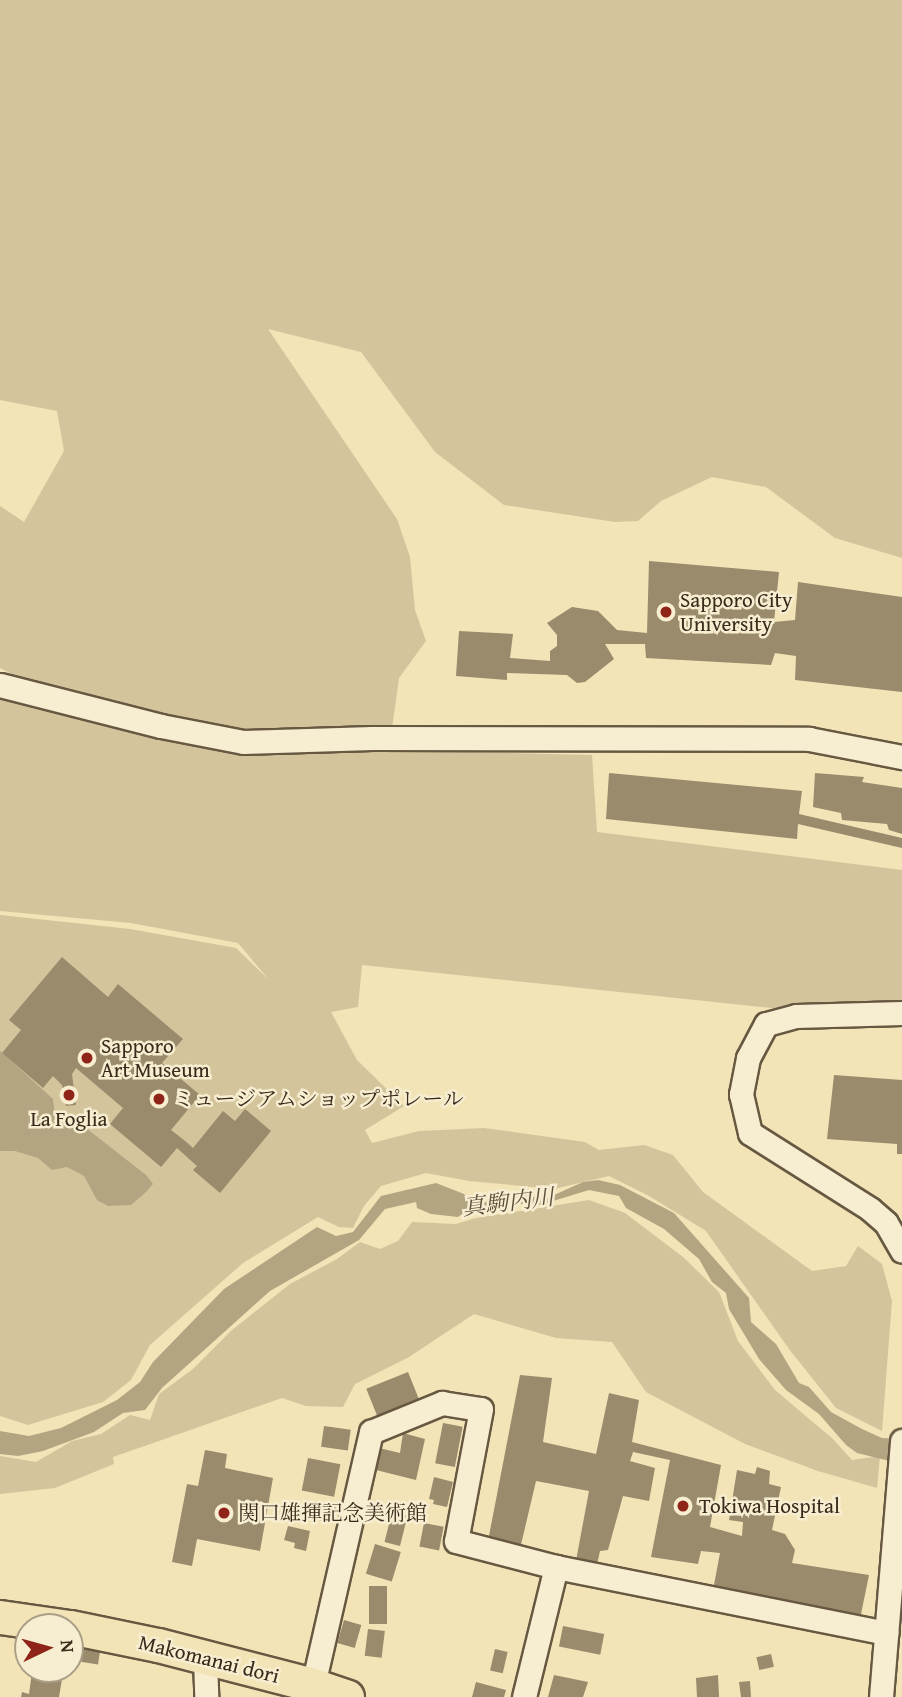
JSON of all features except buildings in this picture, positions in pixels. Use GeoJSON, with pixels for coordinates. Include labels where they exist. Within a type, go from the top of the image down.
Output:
{"type":"FeatureCollection","features":[{"type":"Feature","properties":{"kind":"highway","name":"Makomanai dori"},"geometry":{"type":"LineString","coordinates":[[84,1630],[313,1685],[347,1697]]}},
{"type":"Feature","properties":{"kind":"street"},"geometry":{"type":"LineString","coordinates":[[0,685],[161,726],[243,742],[372,738],[809,739],[902,757]]}},
{"type":"Feature","properties":{"kind":"street"},"geometry":{"type":"LineString","coordinates":[[902,1013],[796,1016],[766,1024],[748,1058],[741,1094],[750,1133],[870,1209],[886,1223],[902,1251]]}},
{"type":"Feature","properties":{"kind":"street"},"geometry":{"type":"LineString","coordinates":[[313,1685],[371,1432],[442,1403],[481,1409],[456,1541],[556,1567],[886,1633]]}},
{"type":"Feature","properties":{"kind":"street"},"geometry":{"type":"LineString","coordinates":[[881,1697],[902,1441]]}},
{"type":"Feature","properties":{"kind":"street"},"geometry":{"type":"LineString","coordinates":[[524,1697],[556,1567]]}},
{"type":"Feature","properties":{"kind":"street"},"geometry":{"type":"LineString","coordinates":[[205,1659],[206,1697]]}},
{"type":"Feature","properties":{"kind":"shaded area"},"geometry":{"type":"Polygon","coordinates":[[[0,0],[902,0],[902,558],[835,538],[766,487],[712,477],[661,501],[638,521],[615,522],[504,505],[435,452],[361,352],[268,329],[397,519],[410,557],[415,610],[426,641],[399,678],[389,750],[592,755],[597,832],[902,870],[902,1001],[781,1009],[362,965],[358,1007],[331,1012],[357,1060],[404,1106],[365,1130],[372,1143],[419,1131],[484,1128],[585,1142],[599,1150],[644,1145],[673,1155],[703,1192],[812,1271],[846,1266],[858,1246],[882,1264],[892,1301],[882,1431],[836,1408],[789,1349],[706,1231],[649,1196],[609,1176],[554,1189],[469,1181],[426,1173],[381,1186],[364,1206],[353,1228],[339,1227],[318,1217],[243,1263],[150,1345],[131,1380],[103,1402],[28,1425],[0,1416],[0,915],[130,929],[236,948],[269,980],[238,943],[131,923],[0,911],[0,688],[14,675],[0,668],[0,506],[24,522],[64,451],[57,411],[0,400],[0,0]]]}},
{"type":"Feature","properties":{"kind":"shaded area"},"geometry":{"type":"Polygon","coordinates":[[[589,1200],[625,1213],[683,1257],[719,1292],[738,1341],[775,1390],[833,1439],[852,1460],[880,1456],[877,1488],[818,1471],[745,1444],[646,1392],[612,1342],[556,1338],[474,1314],[409,1357],[355,1384],[343,1407],[306,1406],[282,1398],[113,1457],[114,1464],[55,1488],[0,1494],[0,1456],[36,1462],[72,1441],[101,1434],[130,1415],[150,1420],[159,1394],[193,1369],[232,1330],[290,1284],[337,1259],[360,1242],[380,1249],[398,1241],[412,1222],[456,1224],[476,1218],[589,1200]]]}},
{"type":"Feature","properties":{"kind":"water"},"geometry":{"type":"Polygon","coordinates":[[[0,1051],[53,1099],[55,1115],[72,1117],[146,1175],[153,1184],[146,1192],[131,1205],[108,1206],[97,1200],[84,1176],[67,1167],[52,1170],[38,1158],[15,1151],[0,1151],[0,1051]]]}},
{"type":"Feature","properties":{"kind":"water","name":"真駒内川"},"geometry":{"type":"Polygon","coordinates":[[[598,1180],[620,1185],[674,1213],[749,1298],[751,1322],[776,1344],[799,1383],[809,1387],[831,1412],[862,1429],[882,1438],[902,1439],[902,1464],[857,1453],[846,1445],[819,1414],[786,1390],[759,1359],[729,1309],[726,1293],[712,1282],[699,1259],[664,1229],[626,1208],[619,1196],[589,1190],[540,1205],[509,1203],[468,1210],[458,1217],[431,1214],[417,1208],[416,1202],[385,1209],[359,1240],[270,1291],[162,1388],[145,1410],[123,1413],[94,1432],[43,1451],[18,1456],[0,1454],[0,1431],[29,1436],[61,1428],[117,1400],[140,1382],[153,1362],[224,1289],[317,1227],[336,1236],[353,1232],[381,1196],[436,1183],[464,1194],[472,1204],[502,1200],[519,1192],[543,1200],[583,1182],[598,1180]]]}},
{"type":"Feature","properties":{"kind":"place","name":"Sapporo City University"},"geometry":{"type":"Point","coordinates":[666,612]}},
{"type":"Feature","properties":{"kind":"place","name":"Sapporo Art Museum"},"geometry":{"type":"Point","coordinates":[87,1058]}},
{"type":"Feature","properties":{"kind":"place","name":"La Foglia"},"geometry":{"type":"Point","coordinates":[69,1095]}},
{"type":"Feature","properties":{"kind":"place","name":"ミュージアムショップポレール"},"geometry":{"type":"Point","coordinates":[159,1099]}},
{"type":"Feature","properties":{"kind":"place","name":"Tokiwa Hospital"},"geometry":{"type":"Point","coordinates":[683,1506]}},
{"type":"Feature","properties":{"kind":"place","name":"関口雄揮記念美術館"},"geometry":{"type":"Point","coordinates":[224,1513]}}]}
